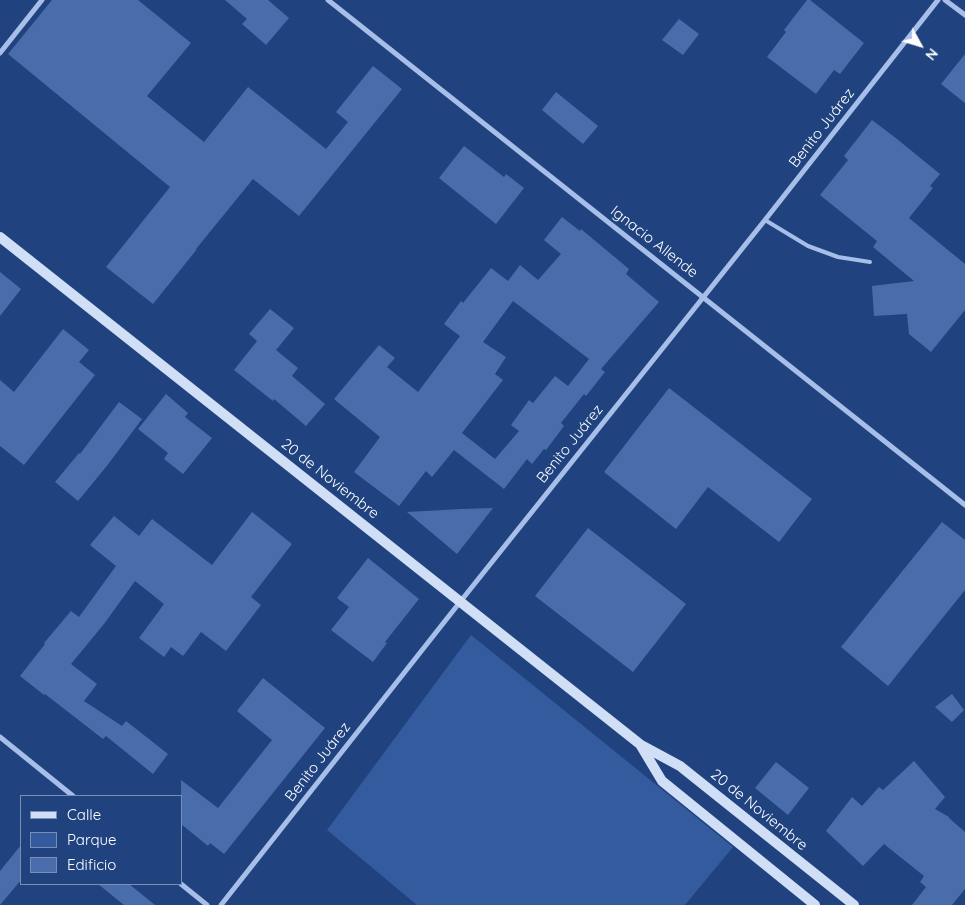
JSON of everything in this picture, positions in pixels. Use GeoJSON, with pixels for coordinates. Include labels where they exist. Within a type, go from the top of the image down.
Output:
{"type":"FeatureCollection","features":[{"type":"Feature","properties":{"kind":"main road","name":"20 de Noviembre"},"geometry":{"type":"LineString","coordinates":[[0,237],[641,745],[680,766],[854,905]]}},
{"type":"Feature","properties":{"kind":"main road","name":"20 de Noviembre"},"geometry":{"type":"LineString","coordinates":[[641,745],[662,781],[815,905]]}},
{"type":"Feature","properties":{"kind":"street"},"geometry":{"type":"LineString","coordinates":[[0,53],[42,0]]}},
{"type":"Feature","properties":{"kind":"street","name":"Ignacio Allende"},"geometry":{"type":"LineString","coordinates":[[328,0],[965,505]]}},
{"type":"Feature","properties":{"kind":"street","name":"Benito Juárez"},"geometry":{"type":"LineString","coordinates":[[221,905],[460,602],[766,220],[938,0]]}},
{"type":"Feature","properties":{"kind":"street"},"geometry":{"type":"LineString","coordinates":[[945,0],[965,16]]}},
{"type":"Feature","properties":{"kind":"street"},"geometry":{"type":"LineString","coordinates":[[0,737],[72,795]]}},
{"type":"Feature","properties":{"kind":"street"},"geometry":{"type":"LineString","coordinates":[[182,885],[207,905]]}},
{"type":"Feature","properties":{"kind":"lane"},"geometry":{"type":"LineString","coordinates":[[766,220],[808,246],[838,257],[870,262]]}},
{"type":"Feature","properties":{"kind":"green space"},"geometry":{"type":"Polygon","coordinates":[[[471,635],[733,847],[685,905],[417,905],[327,830],[471,635]]]}},
{"type":"Feature","properties":{"kind":"building"},"geometry":{"type":"Polygon","coordinates":[[[52,0],[138,0],[191,43],[147,96],[204,142],[248,87],[326,149],[348,122],[336,112],[373,66],[402,89],[299,216],[253,179],[153,304],[106,267],[170,187],[8,54],[52,0]]]}},
{"type":"Feature","properties":{"kind":"building"},"geometry":{"type":"Polygon","coordinates":[[[225,0],[268,0],[289,18],[266,45],[242,24],[247,19],[225,0]]]}},
{"type":"Feature","properties":{"kind":"building"},"geometry":{"type":"Polygon","coordinates":[[[807,0],[810,0],[864,43],[840,74],[834,70],[816,94],[767,57],[786,32],[784,30],[807,0]]]}},
{"type":"Feature","properties":{"kind":"building"},"geometry":{"type":"Polygon","coordinates":[[[679,19],[699,34],[683,55],[662,40],[679,19]]]}},
{"type":"Feature","properties":{"kind":"building"},"geometry":{"type":"Polygon","coordinates":[[[965,54],[965,103],[941,84],[965,54]]]}},
{"type":"Feature","properties":{"kind":"building"},"geometry":{"type":"Polygon","coordinates":[[[556,92],[598,126],[583,144],[542,110],[556,92]]]}},
{"type":"Feature","properties":{"kind":"building"},"geometry":{"type":"Polygon","coordinates":[[[872,120],[940,174],[930,186],[933,188],[909,218],[965,264],[965,310],[931,352],[909,334],[907,314],[874,316],[872,286],[914,281],[873,247],[877,241],[820,195],[848,160],[844,156],[872,120]]]}},
{"type":"Feature","properties":{"kind":"building"},"geometry":{"type":"Polygon","coordinates":[[[464,146],[504,177],[506,174],[524,188],[496,224],[439,178],[464,146]]]}},
{"type":"Feature","properties":{"kind":"building"},"geometry":{"type":"Polygon","coordinates":[[[562,217],[580,231],[581,229],[629,269],[626,274],[659,302],[601,369],[605,372],[586,396],[584,394],[561,423],[564,426],[546,450],[544,449],[532,464],[527,459],[504,489],[454,450],[432,477],[426,471],[399,506],[354,472],[380,437],[334,399],[379,345],[395,358],[387,367],[418,392],[460,336],[444,324],[461,301],[463,303],[491,268],[508,281],[520,265],[538,280],[561,254],[544,240],[562,217]],[[513,301],[483,342],[506,357],[495,374],[503,380],[462,433],[495,459],[519,431],[511,425],[529,400],[533,403],[555,376],[568,386],[589,359],[513,301]]]}},
{"type":"Feature","properties":{"kind":"building"},"geometry":{"type":"Polygon","coordinates":[[[0,272],[21,289],[0,316],[0,272]]]}},
{"type":"Feature","properties":{"kind":"building"},"geometry":{"type":"Polygon","coordinates":[[[270,309],[294,328],[276,350],[298,368],[292,376],[325,404],[306,426],[274,399],[273,401],[234,370],[257,341],[249,334],[270,309]]]}},
{"type":"Feature","properties":{"kind":"building"},"geometry":{"type":"Polygon","coordinates":[[[63,329],[89,350],[79,362],[95,375],[24,465],[0,446],[0,380],[14,392],[63,329]]]}},
{"type":"Feature","properties":{"kind":"building"},"geometry":{"type":"Polygon","coordinates":[[[669,388],[812,499],[779,542],[708,487],[676,529],[604,472],[669,388]]]}},
{"type":"Feature","properties":{"kind":"building"},"geometry":{"type":"Polygon","coordinates":[[[166,394],[188,413],[185,417],[212,438],[183,474],[164,459],[168,453],[138,429],[166,394]]]}},
{"type":"Feature","properties":{"kind":"building"},"geometry":{"type":"Polygon","coordinates":[[[119,402],[142,419],[78,501],[55,482],[80,454],[119,402]]]}},
{"type":"Feature","properties":{"kind":"building"},"geometry":{"type":"Polygon","coordinates":[[[493,508],[457,554],[407,512],[462,509],[493,508]]]}},
{"type":"Feature","properties":{"kind":"building"},"geometry":{"type":"Polygon","coordinates":[[[252,512],[292,544],[251,597],[261,605],[226,651],[201,632],[183,656],[171,647],[164,657],[139,638],[164,604],[135,581],[104,624],[71,664],[97,684],[84,701],[122,726],[126,721],[168,754],[153,774],[106,736],[103,739],[20,676],[71,611],[79,617],[116,566],[90,545],[114,516],[139,536],[152,519],[212,565],[252,512]]]}},
{"type":"Feature","properties":{"kind":"building"},"geometry":{"type":"Polygon","coordinates":[[[942,522],[965,540],[965,590],[888,686],[841,647],[942,522]]]}},
{"type":"Feature","properties":{"kind":"building"},"geometry":{"type":"Polygon","coordinates":[[[588,528],[686,604],[633,672],[535,596],[588,528]]]}},
{"type":"Feature","properties":{"kind":"building"},"geometry":{"type":"Polygon","coordinates":[[[368,558],[419,599],[385,642],[387,643],[373,662],[331,630],[349,607],[337,598],[368,558]]]}},
{"type":"Feature","properties":{"kind":"building"},"geometry":{"type":"Polygon","coordinates":[[[263,678],[325,728],[224,854],[210,843],[208,846],[182,825],[181,780],[218,808],[272,740],[237,711],[263,678]]]}},
{"type":"Feature","properties":{"kind":"building"},"geometry":{"type":"Polygon","coordinates":[[[952,694],[964,710],[952,722],[935,707],[952,694]]]}},
{"type":"Feature","properties":{"kind":"building"},"geometry":{"type":"Polygon","coordinates":[[[914,761],[945,797],[935,809],[949,817],[965,832],[965,889],[952,905],[912,905],[926,887],[920,882],[924,876],[884,844],[863,866],[826,831],[852,797],[862,806],[879,787],[883,790],[914,761]]]}},
{"type":"Feature","properties":{"kind":"building"},"geometry":{"type":"Polygon","coordinates":[[[776,762],[809,788],[788,815],[755,788],[776,762]]]}},
{"type":"Feature","properties":{"kind":"building"},"geometry":{"type":"Polygon","coordinates":[[[20,846],[20,881],[0,905],[0,871],[20,846]]]}},
{"type":"Feature","properties":{"kind":"building"},"geometry":{"type":"Polygon","coordinates":[[[99,885],[130,885],[155,905],[124,905],[99,885]]]}}]}
